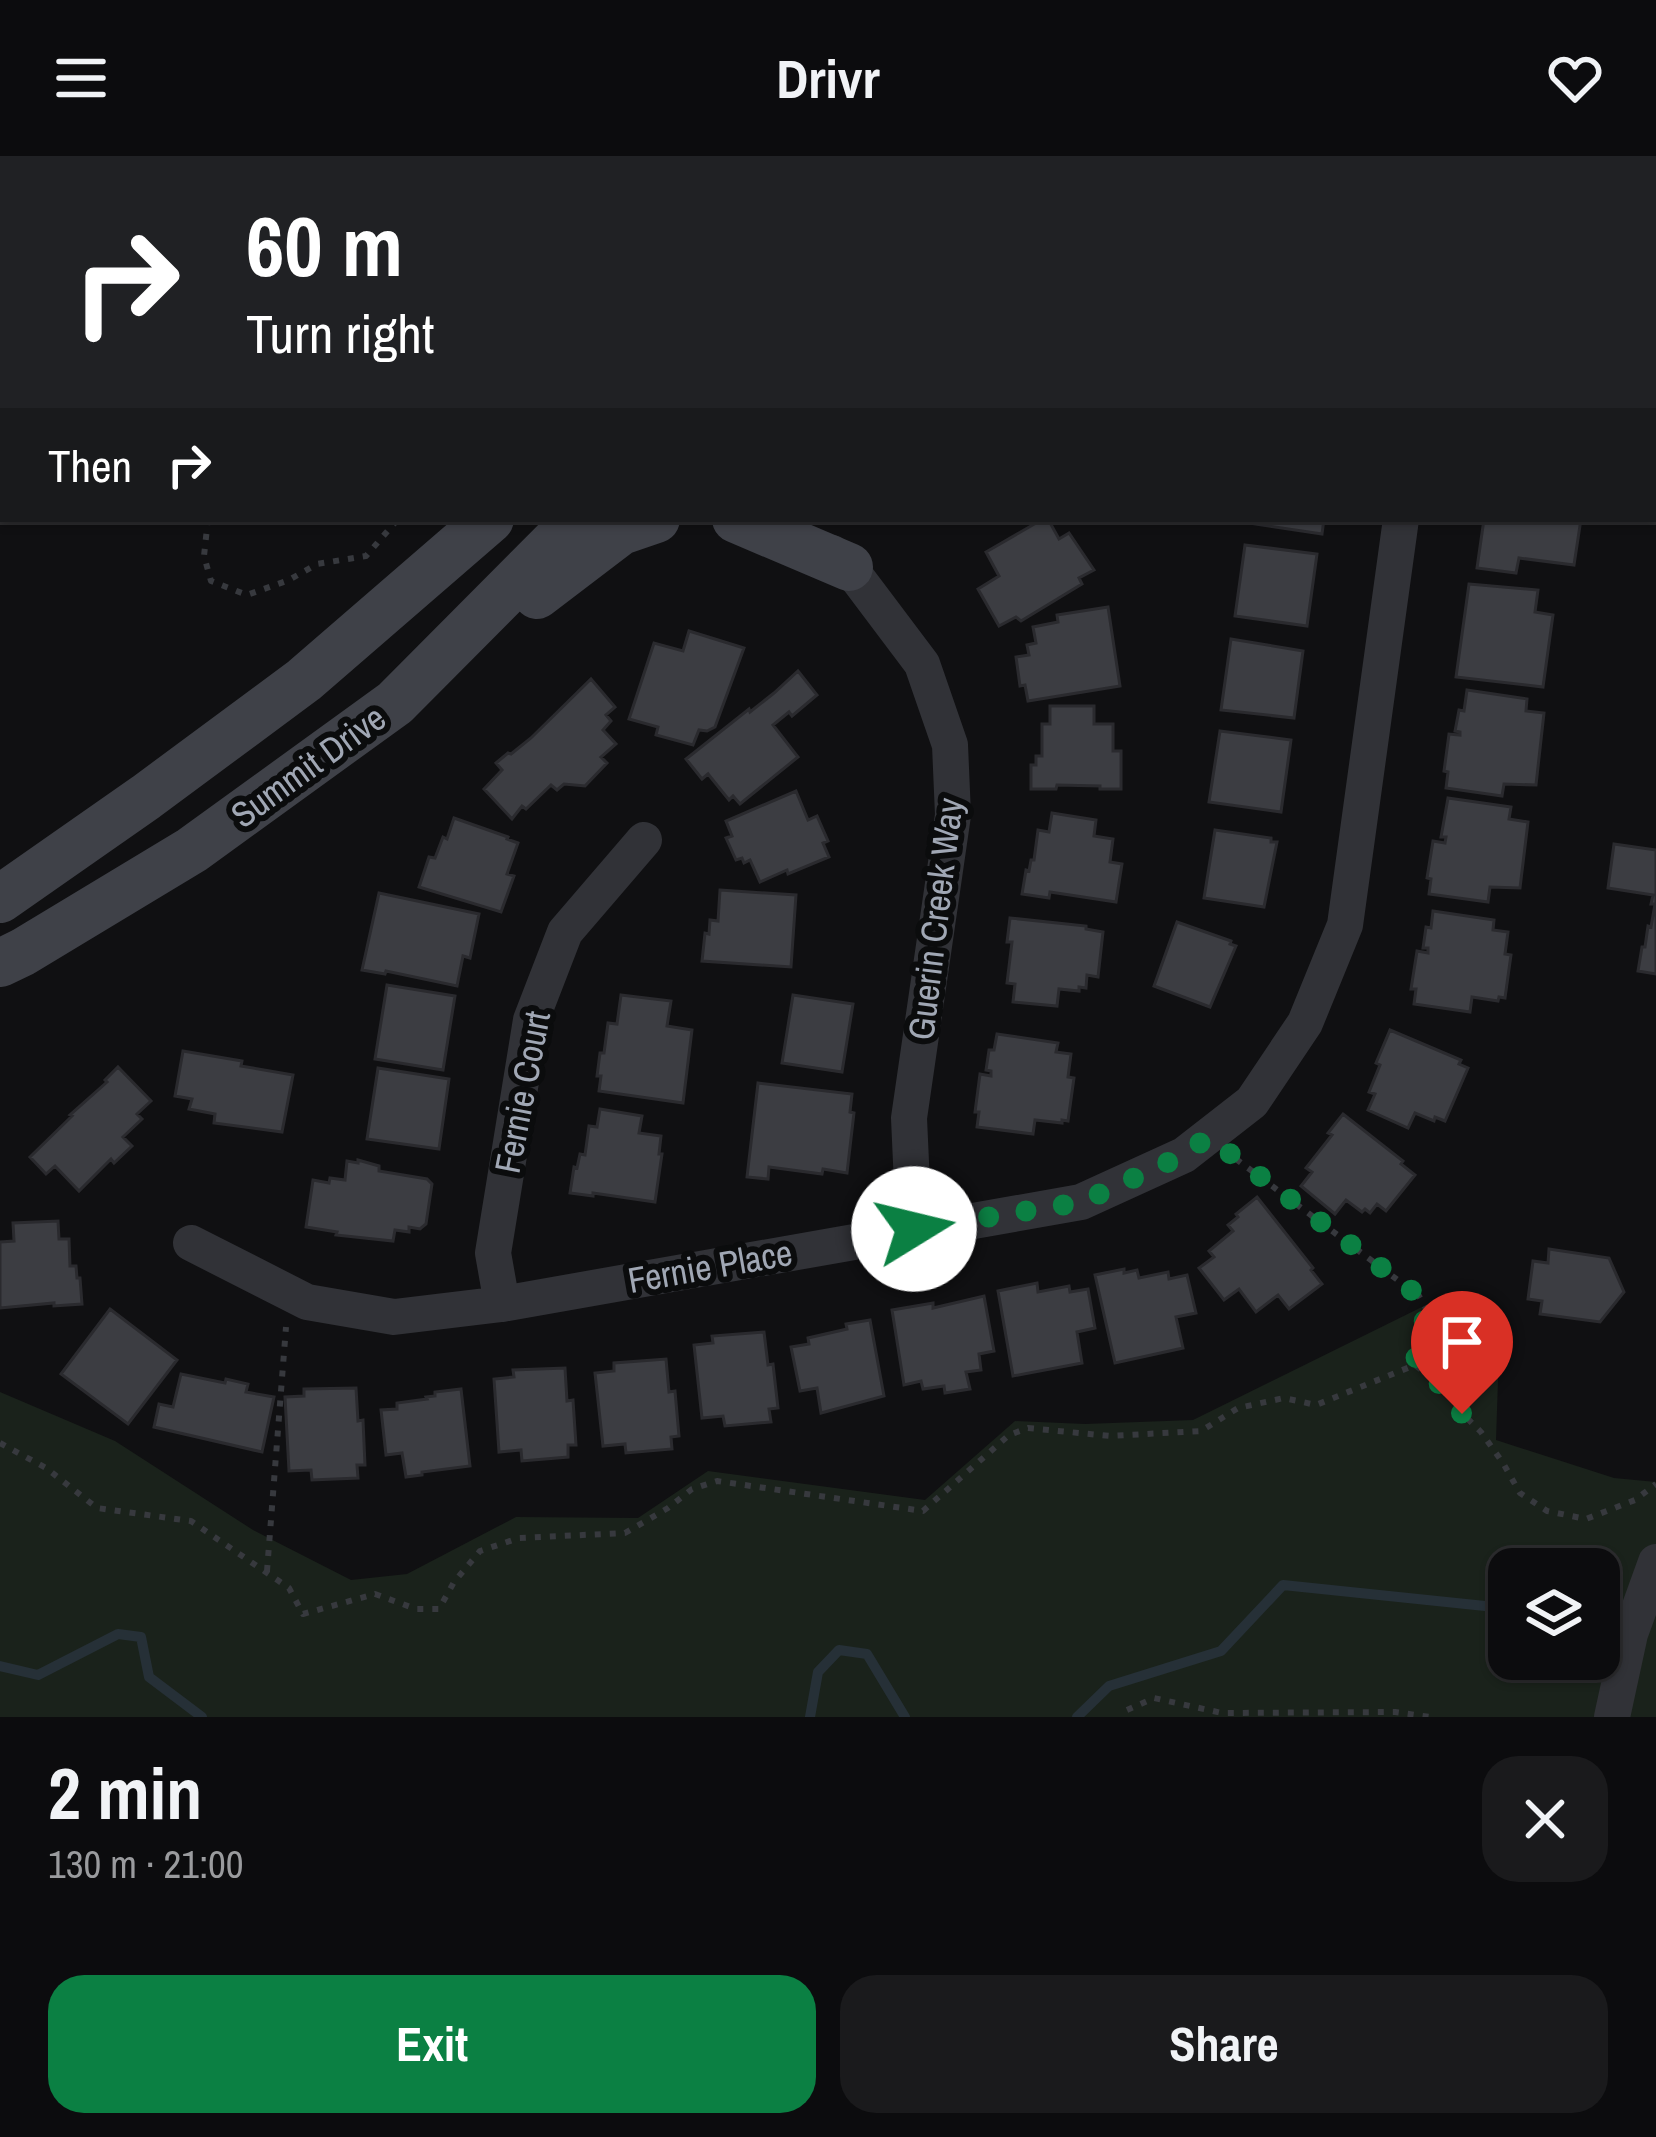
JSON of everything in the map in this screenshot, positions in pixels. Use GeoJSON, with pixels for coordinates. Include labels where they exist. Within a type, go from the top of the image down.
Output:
{"type":"FeatureCollection","features":[{"type":"Feature","properties":{"kind":"main road"},"geometry":{"type":"LineString","coordinates":[[361,629],[443,522]]}},
{"type":"Feature","properties":{"kind":"main road","name":"Summit Drive"},"geometry":{"type":"LineString","coordinates":[[0,899],[304,680],[486,522]]}},
{"type":"Feature","properties":{"kind":"main road","name":"Summit Drive"},"geometry":{"type":"LineString","coordinates":[[0,963],[192,850],[395,703],[575,522]]}},
{"type":"Feature","properties":{"kind":"main road"},"geometry":{"type":"LineString","coordinates":[[395,703],[621,531],[647,522]]}},
{"type":"Feature","properties":{"kind":"main road"},"geometry":{"type":"LineString","coordinates":[[743,522],[849,567]]}},
{"type":"Feature","properties":{"kind":"main road"},"geometry":{"type":"LineString","coordinates":[[822,522],[849,567]]}},
{"type":"Feature","properties":{"kind":"street","name":"Guerin Creek Way"},"geometry":{"type":"LineString","coordinates":[[796,522],[849,567],[922,664],[950,746],[953,815],[910,1118],[914,1229]]}},
{"type":"Feature","properties":{"kind":"street","name":"Fernie Place"},"geometry":{"type":"LineString","coordinates":[[191,1243],[307,1302],[394,1317],[502,1304],[1082,1202],[1184,1155],[1252,1102],[1305,1023],[1345,925],[1401,522]]}},
{"type":"Feature","properties":{"kind":"street","name":"Fernie Court"},"geometry":{"type":"LineString","coordinates":[[502,1304],[493,1253],[531,1020],[566,932],[644,840]]}},
{"type":"Feature","properties":{"kind":"street"},"geometry":{"type":"LineString","coordinates":[[1612,1717],[1630,1634],[1656,1562]]}},
{"type":"Feature","properties":{"kind":"path"},"geometry":{"type":"LineString","coordinates":[[208,522],[204,556],[212,581],[247,595],[317,564],[366,556],[395,522]]}},
{"type":"Feature","properties":{"kind":"path"},"geometry":{"type":"LineString","coordinates":[[1208,1137],[1419,1296],[1428,1312],[1415,1365]]}},
{"type":"Feature","properties":{"kind":"path"},"geometry":{"type":"LineString","coordinates":[[267,1572],[289,1293]]}},
{"type":"Feature","properties":{"kind":"path"},"geometry":{"type":"LineString","coordinates":[[1415,1365],[1449,1391],[1520,1493],[1547,1511],[1586,1519],[1636,1500],[1656,1484]]}},
{"type":"Feature","properties":{"kind":"path"},"geometry":{"type":"LineString","coordinates":[[0,1443],[46,1468],[98,1508],[191,1521],[289,1588],[303,1614],[375,1594],[416,1609],[439,1609],[480,1551],[518,1538],[626,1533],[692,1489],[718,1481],[923,1511],[1009,1435],[1028,1428],[1110,1436],[1201,1431],[1238,1408],[1284,1398],[1316,1405],[1415,1365]]}},
{"type":"Feature","properties":{"kind":"path"},"geometry":{"type":"LineString","coordinates":[[1127,1710],[1154,1698],[1222,1713],[1394,1712],[1430,1717]]}},
{"type":"Feature","properties":{"kind":"shaded area"},"geometry":{"type":"Polygon","coordinates":[[[1428,1304],[1499,1351],[1496,1440],[1614,1478],[1656,1482],[1656,1717],[0,1717],[0,1392],[115,1441],[253,1530],[351,1580],[407,1574],[516,1517],[638,1518],[708,1471],[925,1500],[1015,1421],[1193,1420],[1428,1304]]]}},
{"type":"Feature","properties":{"kind":"building"},"geometry":{"type":"Polygon","coordinates":[[[1038,522],[1050,522],[1059,539],[1069,533],[1094,570],[1079,578],[1082,584],[1021,621],[1016,617],[999,626],[978,589],[999,576],[986,552],[1038,522]]]}},
{"type":"Feature","properties":{"kind":"building"},"geometry":{"type":"Polygon","coordinates":[[[1249,522],[1324,522],[1322,534],[1249,522]]]}},
{"type":"Feature","properties":{"kind":"building"},"geometry":{"type":"Polygon","coordinates":[[[1484,522],[1581,522],[1574,565],[1519,558],[1516,573],[1477,568],[1484,522]]]}},
{"type":"Feature","properties":{"kind":"building"},"geometry":{"type":"Polygon","coordinates":[[[1245,545],[1317,554],[1307,626],[1235,616],[1245,545]]]}},
{"type":"Feature","properties":{"kind":"building"},"geometry":{"type":"Polygon","coordinates":[[[1469,584],[1538,590],[1535,612],[1553,615],[1543,687],[1456,677],[1469,584]]]}},
{"type":"Feature","properties":{"kind":"building"},"geometry":{"type":"Polygon","coordinates":[[[1108,607],[1120,686],[1028,701],[1025,685],[1020,686],[1016,657],[1029,655],[1027,645],[1036,643],[1033,627],[1058,622],[1057,615],[1108,607]]]}},
{"type":"Feature","properties":{"kind":"building"},"geometry":{"type":"Polygon","coordinates":[[[689,631],[744,648],[715,727],[699,730],[693,745],[656,735],[658,727],[629,719],[654,643],[683,651],[689,631]]]}},
{"type":"Feature","properties":{"kind":"building"},"geometry":{"type":"Polygon","coordinates":[[[1231,639],[1303,651],[1294,718],[1221,710],[1231,639]]]}},
{"type":"Feature","properties":{"kind":"building"},"geometry":{"type":"Polygon","coordinates":[[[798,671],[817,695],[773,725],[798,757],[740,804],[733,796],[729,800],[708,774],[702,779],[686,759],[798,671]]]}},
{"type":"Feature","properties":{"kind":"building"},"geometry":{"type":"Polygon","coordinates":[[[591,679],[615,707],[606,715],[611,721],[603,730],[616,744],[601,757],[607,763],[585,786],[564,784],[557,790],[551,785],[512,819],[484,789],[502,770],[496,763],[531,738],[591,679]]]}},
{"type":"Feature","properties":{"kind":"building"},"geometry":{"type":"Polygon","coordinates":[[[1467,690],[1527,699],[1526,711],[1544,713],[1536,785],[1504,784],[1502,796],[1446,788],[1449,734],[1460,735],[1455,731],[1467,690]]]}},
{"type":"Feature","properties":{"kind":"building"},"geometry":{"type":"Polygon","coordinates":[[[1050,706],[1094,706],[1094,724],[1113,724],[1113,751],[1121,751],[1121,789],[1057,785],[1056,789],[1031,789],[1031,765],[1036,765],[1036,756],[1042,756],[1042,724],[1050,724],[1050,706]]]}},
{"type":"Feature","properties":{"kind":"building"},"geometry":{"type":"Polygon","coordinates":[[[1220,731],[1291,740],[1281,812],[1209,802],[1220,731]]]}},
{"type":"Feature","properties":{"kind":"building"},"geometry":{"type":"Polygon","coordinates":[[[796,791],[808,820],[817,816],[829,857],[760,882],[750,860],[736,860],[726,838],[732,836],[726,821],[796,791]]]}},
{"type":"Feature","properties":{"kind":"building"},"geometry":{"type":"Polygon","coordinates":[[[1448,798],[1511,807],[1509,819],[1528,822],[1520,888],[1490,887],[1488,902],[1429,894],[1433,841],[1445,843],[1446,837],[1441,837],[1448,798]]]}},
{"type":"Feature","properties":{"kind":"building"},"geometry":{"type":"Polygon","coordinates":[[[1052,813],[1096,820],[1094,836],[1113,839],[1110,862],[1122,864],[1116,902],[1050,892],[1049,898],[1022,894],[1038,830],[1049,832],[1052,813]]]}},
{"type":"Feature","properties":{"kind":"building"},"geometry":{"type":"Polygon","coordinates":[[[454,818],[518,843],[507,874],[514,876],[501,912],[419,887],[429,857],[435,858],[454,818]]]}},
{"type":"Feature","properties":{"kind":"building"},"geometry":{"type":"Polygon","coordinates":[[[1215,830],[1277,842],[1264,907],[1204,898],[1215,830]]]}},
{"type":"Feature","properties":{"kind":"building"},"geometry":{"type":"Polygon","coordinates":[[[1614,844],[1656,850],[1656,974],[1638,971],[1651,927],[1653,895],[1608,888],[1614,844]]]}},
{"type":"Feature","properties":{"kind":"building"},"geometry":{"type":"Polygon","coordinates":[[[720,890],[796,895],[791,967],[702,961],[710,920],[718,921],[720,890]]]}},
{"type":"Feature","properties":{"kind":"building"},"geometry":{"type":"Polygon","coordinates":[[[379,893],[479,914],[470,958],[463,956],[457,986],[362,970],[379,893]]]}},
{"type":"Feature","properties":{"kind":"building"},"geometry":{"type":"Polygon","coordinates":[[[1433,911],[1494,920],[1493,930],[1508,932],[1505,954],[1511,955],[1505,998],[1472,997],[1470,1012],[1414,1004],[1416,989],[1411,989],[1417,951],[1428,953],[1423,948],[1433,911]]]}},
{"type":"Feature","properties":{"kind":"building"},"geometry":{"type":"Polygon","coordinates":[[[1010,918],[1103,932],[1098,977],[1087,975],[1086,988],[1079,987],[1079,991],[1059,989],[1057,1006],[1013,1002],[1015,984],[1007,983],[1010,918]]]}},
{"type":"Feature","properties":{"kind":"building"},"geometry":{"type":"Polygon","coordinates":[[[1177,922],[1236,946],[1210,1007],[1154,986],[1177,922]]]}},
{"type":"Feature","properties":{"kind":"building"},"geometry":{"type":"Polygon","coordinates":[[[387,985],[455,996],[443,1070],[375,1059],[387,985]]]}},
{"type":"Feature","properties":{"kind":"building"},"geometry":{"type":"Polygon","coordinates":[[[621,995],[671,1001],[667,1026],[692,1030],[683,1103],[599,1091],[600,1053],[604,1053],[608,1023],[617,1024],[621,995]]]}},
{"type":"Feature","properties":{"kind":"building"},"geometry":{"type":"Polygon","coordinates":[[[793,995],[853,1004],[842,1072],[782,1063],[793,995]]]}},
{"type":"Feature","properties":{"kind":"building"},"geometry":{"type":"Polygon","coordinates":[[[1390,1030],[1461,1060],[1459,1064],[1468,1068],[1445,1121],[1415,1113],[1408,1128],[1368,1110],[1375,1094],[1369,1092],[1380,1065],[1376,1063],[1390,1030]]]}},
{"type":"Feature","properties":{"kind":"building"},"geometry":{"type":"Polygon","coordinates":[[[997,1034],[1058,1043],[1056,1052],[1071,1054],[1068,1077],[1074,1078],[1068,1121],[1035,1120],[1033,1134],[977,1127],[980,1074],[991,1076],[986,1070],[997,1034]]]}},
{"type":"Feature","properties":{"kind":"building"},"geometry":{"type":"Polygon","coordinates":[[[183,1051],[293,1075],[282,1132],[214,1123],[215,1114],[189,1109],[192,1099],[175,1096],[183,1051]]]}},
{"type":"Feature","properties":{"kind":"building"},"geometry":{"type":"Polygon","coordinates":[[[118,1067],[151,1101],[137,1114],[142,1119],[123,1137],[132,1146],[114,1163],[111,1159],[79,1191],[55,1166],[46,1174],[30,1157],[118,1067]]]}},
{"type":"Feature","properties":{"kind":"building"},"geometry":{"type":"Polygon","coordinates":[[[378,1068],[449,1079],[439,1149],[367,1139],[378,1068]]]}},
{"type":"Feature","properties":{"kind":"building"},"geometry":{"type":"Polygon","coordinates":[[[758,1083],[852,1094],[847,1173],[769,1167],[768,1179],[747,1177],[758,1083]]]}},
{"type":"Feature","properties":{"kind":"building"},"geometry":{"type":"Polygon","coordinates":[[[600,1109],[642,1116],[639,1133],[661,1136],[655,1202],[570,1193],[574,1167],[580,1154],[585,1155],[589,1126],[597,1127],[600,1109]]]}},
{"type":"Feature","properties":{"kind":"building"},"geometry":{"type":"Polygon","coordinates":[[[1343,1114],[1415,1175],[1386,1211],[1377,1204],[1370,1213],[1362,1212],[1346,1200],[1335,1214],[1301,1186],[1312,1172],[1306,1168],[1343,1114]]]}},
{"type":"Feature","properties":{"kind":"building"},"geometry":{"type":"Polygon","coordinates":[[[347,1161],[379,1166],[379,1171],[427,1179],[432,1184],[426,1224],[420,1229],[409,1227],[409,1232],[395,1230],[393,1241],[306,1227],[313,1180],[345,1180],[347,1161]]]}},
{"type":"Feature","properties":{"kind":"building"},"geometry":{"type":"Polygon","coordinates":[[[1257,1197],[1322,1284],[1289,1309],[1278,1295],[1256,1312],[1239,1289],[1224,1300],[1199,1268],[1214,1257],[1209,1251],[1233,1231],[1228,1225],[1236,1214],[1257,1197]]]}},
{"type":"Feature","properties":{"kind":"building"},"geometry":{"type":"Polygon","coordinates":[[[58,1221],[59,1239],[69,1239],[70,1266],[76,1266],[80,1278],[82,1304],[0,1308],[0,1242],[14,1241],[13,1223],[58,1221]]]}},
{"type":"Feature","properties":{"kind":"building"},"geometry":{"type":"Polygon","coordinates":[[[1549,1249],[1609,1258],[1624,1292],[1600,1322],[1540,1314],[1542,1301],[1528,1299],[1533,1261],[1548,1263],[1549,1249]]]}},
{"type":"Feature","properties":{"kind":"building"},"geometry":{"type":"Polygon","coordinates":[[[1124,1269],[1124,1273],[1137,1270],[1139,1278],[1168,1272],[1169,1279],[1187,1275],[1196,1313],[1176,1317],[1183,1348],[1115,1363],[1095,1275],[1124,1269]]]}},
{"type":"Feature","properties":{"kind":"building"},"geometry":{"type":"Polygon","coordinates":[[[1037,1283],[1038,1292],[1069,1286],[1070,1292],[1088,1289],[1095,1328],[1077,1332],[1082,1363],[1013,1376],[998,1291],[1037,1283]]]}},
{"type":"Feature","properties":{"kind":"building"},"geometry":{"type":"Polygon","coordinates":[[[984,1296],[994,1351],[979,1354],[981,1370],[966,1372],[970,1389],[945,1393],[944,1386],[923,1389],[921,1381],[904,1385],[892,1310],[933,1303],[933,1308],[984,1296]]]}},
{"type":"Feature","properties":{"kind":"building"},"geometry":{"type":"Polygon","coordinates":[[[110,1309],[177,1360],[128,1424],[61,1374],[110,1309]]]}},
{"type":"Feature","properties":{"kind":"building"},"geometry":{"type":"Polygon","coordinates":[[[870,1320],[884,1396],[821,1413],[817,1388],[800,1391],[791,1347],[847,1329],[846,1324],[870,1320]]]}},
{"type":"Feature","properties":{"kind":"building"},"geometry":{"type":"Polygon","coordinates":[[[764,1332],[778,1408],[769,1409],[771,1422],[725,1426],[723,1416],[702,1418],[694,1345],[713,1343],[712,1336],[764,1332]]]}},
{"type":"Feature","properties":{"kind":"building"},"geometry":{"type":"Polygon","coordinates":[[[666,1359],[679,1436],[671,1437],[672,1449],[626,1453],[625,1444],[603,1446],[595,1373],[614,1371],[614,1363],[666,1359]]]}},
{"type":"Feature","properties":{"kind":"building"},"geometry":{"type":"Polygon","coordinates":[[[565,1368],[576,1445],[568,1445],[568,1457],[522,1461],[521,1450],[499,1452],[494,1379],[514,1377],[513,1370],[565,1368]]]}},
{"type":"Feature","properties":{"kind":"building"},"geometry":{"type":"Polygon","coordinates":[[[181,1374],[248,1384],[246,1392],[274,1397],[262,1452],[154,1427],[159,1404],[173,1407],[181,1374]]]}},
{"type":"Feature","properties":{"kind":"building"},"geometry":{"type":"Polygon","coordinates":[[[356,1388],[365,1465],[357,1465],[358,1478],[312,1480],[311,1470],[289,1471],[285,1397],[304,1396],[304,1389],[356,1388]]]}},
{"type":"Feature","properties":{"kind":"building"},"geometry":{"type":"Polygon","coordinates":[[[461,1389],[470,1466],[406,1477],[402,1453],[386,1455],[381,1410],[427,1399],[435,1392],[461,1389]]]}},
{"type":"Feature","properties":{"kind":"waterway"},"geometry":{"type":"LineString","coordinates":[[1077,1717],[1109,1686],[1221,1651],[1283,1585],[1485,1606]]}},
{"type":"Feature","properties":{"kind":"waterway"},"geometry":{"type":"LineString","coordinates":[[0,1666],[38,1675],[118,1634],[141,1637],[149,1677],[202,1717]]}},
{"type":"Feature","properties":{"kind":"waterway"},"geometry":{"type":"LineString","coordinates":[[810,1717],[818,1672],[839,1650],[867,1654],[905,1717]]}},
{"type":"Feature","properties":{"kind":"route"},"geometry":{"type":"LineString","coordinates":[[914,1229],[1082,1202],[1184,1155],[1208,1137],[1419,1296],[1428,1312],[1415,1365],[1449,1391],[1462,1414]]}}]}
